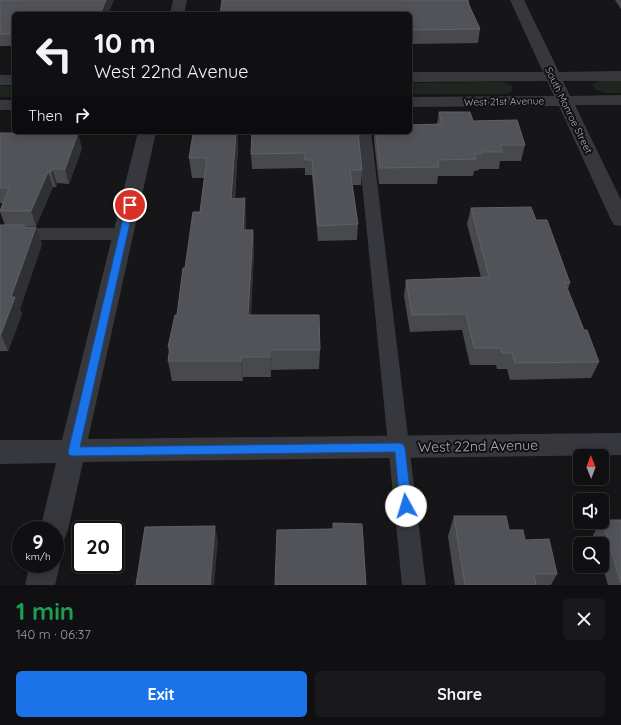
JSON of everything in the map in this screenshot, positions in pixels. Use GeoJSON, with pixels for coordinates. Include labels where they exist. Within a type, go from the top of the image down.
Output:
{"type":"FeatureCollection","features":[{"type":"Feature","properties":{"kind":"street"},"geometry":{"type":"LineString","coordinates":[[177,12],[180,0]]}},
{"type":"Feature","properties":{"kind":"street","name":"South Monroe Street"},"geometry":{"type":"LineString","coordinates":[[517,0],[621,220]]}},
{"type":"Feature","properties":{"kind":"street"},"geometry":{"type":"LineString","coordinates":[[412,77],[621,76]]}},
{"type":"Feature","properties":{"kind":"street"},"geometry":{"type":"LineString","coordinates":[[0,80],[12,80]]}},
{"type":"Feature","properties":{"kind":"street","name":"West 21st Avenue"},"geometry":{"type":"LineString","coordinates":[[412,102],[621,100]]}},
{"type":"Feature","properties":{"kind":"street"},"geometry":{"type":"LineString","coordinates":[[0,105],[12,105]]}},
{"type":"Feature","properties":{"kind":"street"},"geometry":{"type":"LineString","coordinates":[[56,521],[147,134]]}},
{"type":"Feature","properties":{"kind":"street","name":"West 22nd Avenue"},"geometry":{"type":"LineString","coordinates":[[0,452],[621,444]]}},
{"type":"Feature","properties":{"kind":"street"},"geometry":{"type":"LineString","coordinates":[[40,585],[43,573]]}},
{"type":"Feature","properties":{"kind":"lane"},"geometry":{"type":"LineString","coordinates":[[364,134],[414,585]]}},
{"type":"Feature","properties":{"kind":"lane"},"geometry":{"type":"LineString","coordinates":[[0,234],[124,234]]}},
{"type":"Feature","properties":{"kind":"shaded area"},"geometry":{"type":"Polygon","coordinates":[[[599,81],[621,81],[621,93],[605,93],[595,90],[592,85],[599,81]]]}},
{"type":"Feature","properties":{"kind":"shaded area"},"geometry":{"type":"Polygon","coordinates":[[[503,82],[511,85],[513,88],[511,92],[507,94],[412,94],[412,83],[503,82]]]}},
{"type":"Feature","properties":{"kind":"shaded area"},"geometry":{"type":"Polygon","coordinates":[[[0,86],[12,86],[12,97],[0,97],[0,86]]]}},
{"type":"Feature","properties":{"kind":"building"},"geometry":{"type":"Polygon","coordinates":[[[0,0],[106,0],[101,12],[12,12],[12,34],[0,34],[0,0]]]}},
{"type":"Feature","properties":{"kind":"building"},"geometry":{"type":"Polygon","coordinates":[[[222,0],[468,0],[480,29],[412,30],[412,12],[220,12],[222,0]]]}},
{"type":"Feature","properties":{"kind":"building"},"geometry":{"type":"Polygon","coordinates":[[[439,112],[470,112],[473,121],[517,120],[525,145],[500,145],[502,152],[482,152],[482,154],[475,154],[476,159],[438,160],[439,167],[380,168],[376,134],[412,134],[412,125],[442,124],[439,112]]]}},
{"type":"Feature","properties":{"kind":"building"},"geometry":{"type":"Polygon","coordinates":[[[0,133],[78,134],[65,169],[52,169],[51,172],[48,172],[31,211],[0,211],[9,188],[0,188],[0,133]]]}},
{"type":"Feature","properties":{"kind":"building"},"geometry":{"type":"Polygon","coordinates":[[[193,134],[236,134],[231,199],[245,198],[243,230],[253,230],[248,315],[319,315],[320,350],[270,350],[270,357],[241,357],[241,361],[168,361],[170,347],[168,347],[175,315],[177,315],[183,268],[185,268],[193,212],[200,212],[207,158],[189,158],[193,134]]]}},
{"type":"Feature","properties":{"kind":"building"},"geometry":{"type":"Polygon","coordinates":[[[252,134],[358,134],[362,170],[350,170],[358,224],[318,226],[312,160],[305,160],[305,153],[251,154],[252,134]]]}},
{"type":"Feature","properties":{"kind":"building"},"geometry":{"type":"Polygon","coordinates":[[[531,207],[536,220],[547,220],[570,283],[565,283],[584,330],[587,330],[599,362],[515,363],[512,353],[502,353],[501,348],[474,348],[466,314],[412,315],[406,280],[489,277],[471,208],[531,207]]]}},
{"type":"Feature","properties":{"kind":"building"},"geometry":{"type":"Polygon","coordinates":[[[0,225],[24,225],[23,227],[36,227],[11,297],[15,297],[1,334],[0,334],[0,225]]]}},
{"type":"Feature","properties":{"kind":"building"},"geometry":{"type":"Polygon","coordinates":[[[454,516],[506,516],[509,530],[523,530],[525,540],[549,539],[557,574],[534,574],[536,585],[465,585],[454,516]]]}},
{"type":"Feature","properties":{"kind":"building"},"geometry":{"type":"Polygon","coordinates":[[[609,520],[621,520],[621,583],[609,544],[609,537],[607,537],[604,529],[609,529],[609,520]]]}},
{"type":"Feature","properties":{"kind":"building"},"geometry":{"type":"Polygon","coordinates":[[[333,523],[362,524],[366,585],[275,585],[277,530],[333,529],[333,523]]]}},
{"type":"Feature","properties":{"kind":"building"},"geometry":{"type":"Polygon","coordinates":[[[215,526],[210,585],[136,585],[145,527],[215,526]]]}},
{"type":"Feature","properties":{"kind":"route"},"geometry":{"type":"LineString","coordinates":[[130,205],[73,452],[400,448],[406,506]]}}]}
